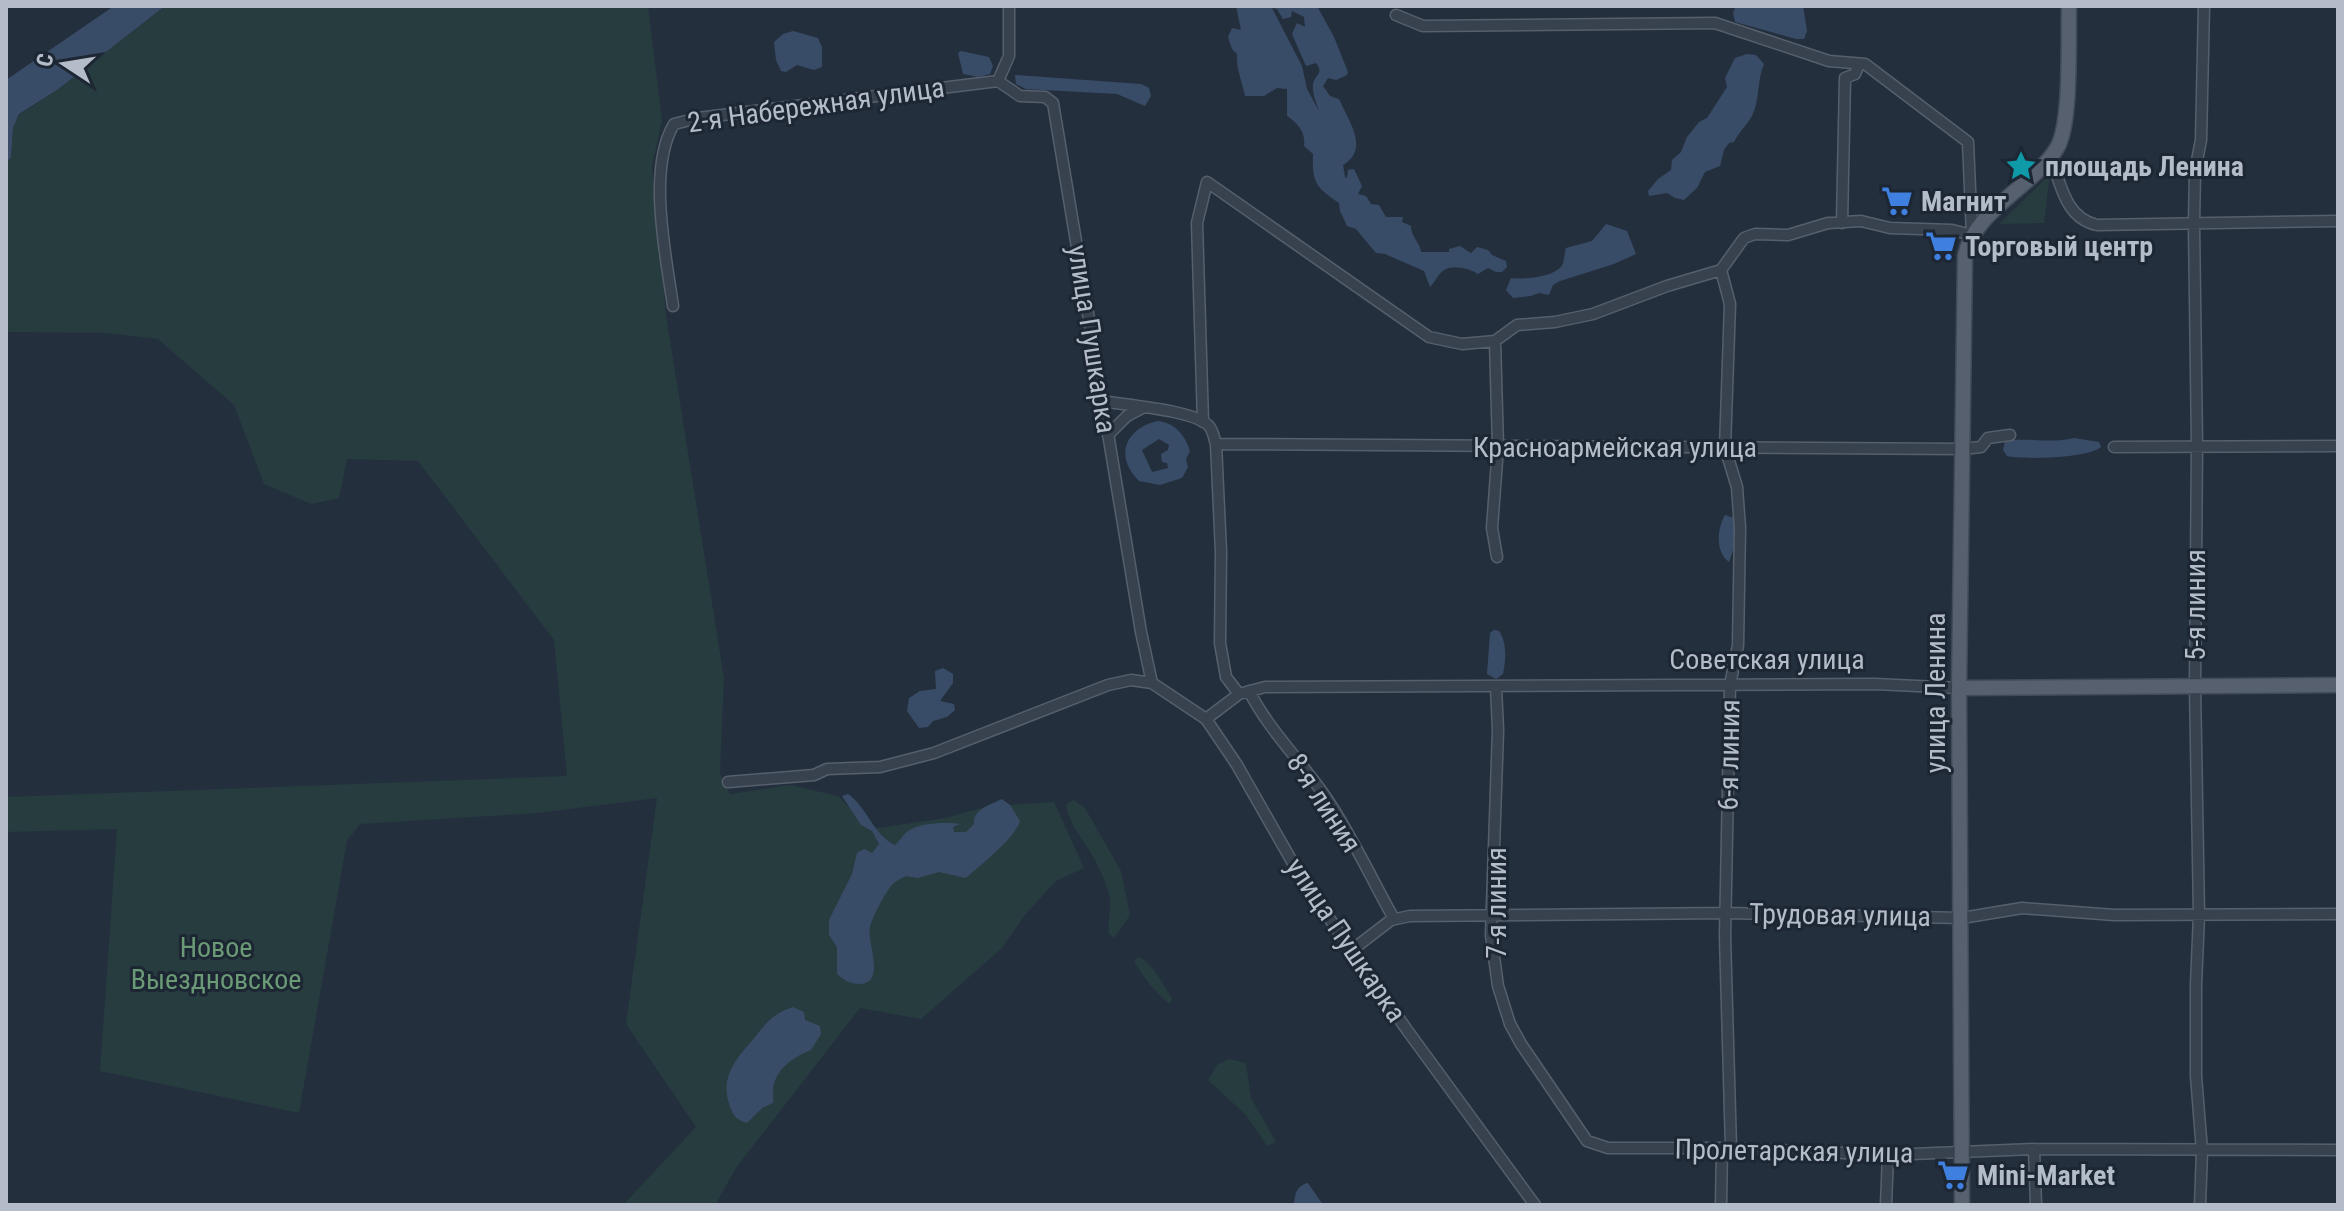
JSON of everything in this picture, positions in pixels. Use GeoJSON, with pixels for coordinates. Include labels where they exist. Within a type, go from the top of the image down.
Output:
{"type":"FeatureCollection","features":[{"type":"Feature","properties":{"kind":"main road"},"geometry":{"type":"LineString","coordinates":[[1972,235],[2057,148],[2065,120],[2069,6]]}},
{"type":"Feature","properties":{"kind":"main road","name":"улица Ленина"},"geometry":{"type":"LineString","coordinates":[[1962,1205],[1959,688],[1965,256],[1972,235]]}},
{"type":"Feature","properties":{"kind":"main road","name":"Советская улица"},"geometry":{"type":"LineString","coordinates":[[1959,688],[2338,685]]}},
{"type":"Feature","properties":{"kind":"street"},"geometry":{"type":"LineString","coordinates":[[998,81],[1009,56],[1009,6]]}},
{"type":"Feature","properties":{"kind":"street","name":"5-я линия"},"geometry":{"type":"LineString","coordinates":[[2200,1205],[2202,1151],[2196,1076],[2199,915],[2194,224],[2195,171],[2201,140],[2204,6]]}},
{"type":"Feature","properties":{"kind":"street"},"geometry":{"type":"LineString","coordinates":[[1203,422],[1197,223],[1207,182],[1429,337],[1462,344],[1495,341],[1517,325],[1555,322],[1593,314],[1667,286],[1721,270],[1744,238],[1755,234],[1788,235],[1828,223],[1861,221],[1890,228],[1952,230],[1972,235],[1968,142],[1865,64],[1829,61],[1715,23],[1423,26],[1396,15]]}},
{"type":"Feature","properties":{"kind":"street"},"geometry":{"type":"LineString","coordinates":[[1842,223],[1845,78],[1855,74],[1859,64]]}},
{"type":"Feature","properties":{"kind":"street","name":"2-я Набережная улица"},"geometry":{"type":"LineString","coordinates":[[673,306],[661,200],[667,135],[674,124],[698,118],[998,81]]}},
{"type":"Feature","properties":{"kind":"street","name":"улица Пушкарка"},"geometry":{"type":"LineString","coordinates":[[998,81],[1020,96],[1045,97],[1053,103],[1152,683],[1206,719],[1237,765],[1302,879],[1535,1205]]}},
{"type":"Feature","properties":{"kind":"street"},"geometry":{"type":"LineString","coordinates":[[2050,156],[2070,207],[2086,223],[2338,221]]}},
{"type":"Feature","properties":{"kind":"street","name":"6-я линия"},"geometry":{"type":"LineString","coordinates":[[1721,270],[1730,304],[1725,448],[1737,487],[1740,528],[1738,645],[1730,685],[1726,1148],[1721,1205]]}},
{"type":"Feature","properties":{"kind":"street"},"geometry":{"type":"LineString","coordinates":[[1495,341],[1498,447],[1492,528],[1497,557]]}},
{"type":"Feature","properties":{"kind":"street"},"geometry":{"type":"LineString","coordinates":[[1102,401],[1146,406],[1203,422],[1211,428],[1216,444]]}},
{"type":"Feature","properties":{"kind":"street"},"geometry":{"type":"LineString","coordinates":[[1108,435],[1127,416],[1146,406]]}},
{"type":"Feature","properties":{"kind":"street","name":"Красноармейская улица"},"geometry":{"type":"LineString","coordinates":[[1216,444],[1963,449],[1981,447],[1988,438],[2010,435]]}},
{"type":"Feature","properties":{"kind":"street","name":"8-я линия"},"geometry":{"type":"LineString","coordinates":[[1216,444],[1221,552],[1220,643],[1226,677],[1244,693],[1324,794],[1394,919]]}},
{"type":"Feature","properties":{"kind":"street"},"geometry":{"type":"LineString","coordinates":[[2114,447],[2338,446]]}},
{"type":"Feature","properties":{"kind":"street"},"geometry":{"type":"LineString","coordinates":[[728,782],[814,775],[827,769],[880,767],[934,753],[1108,685],[1131,680],[1152,683]]}},
{"type":"Feature","properties":{"kind":"street","name":"Советская улица"},"geometry":{"type":"LineString","coordinates":[[1244,693],[1265,687],[1875,684],[1959,688]]}},
{"type":"Feature","properties":{"kind":"street","name":"7-я линия"},"geometry":{"type":"LineString","coordinates":[[1496,687],[1498,730],[1491,935],[1498,986],[1510,1024],[1521,1044],[1587,1141]]}},
{"type":"Feature","properties":{"kind":"street"},"geometry":{"type":"LineString","coordinates":[[1206,719],[1244,693]]}},
{"type":"Feature","properties":{"kind":"street","name":"Трудовая улица"},"geometry":{"type":"LineString","coordinates":[[1394,919],[1410,916],[1727,913],[1962,918],[2022,908],[2114,915],[2338,914]]}},
{"type":"Feature","properties":{"kind":"street"},"geometry":{"type":"LineString","coordinates":[[1352,950],[1394,919]]}},
{"type":"Feature","properties":{"kind":"street","name":"Пролетарская улица"},"geometry":{"type":"LineString","coordinates":[[1587,1141],[1608,1148],[1726,1148],[1888,1155],[2034,1149],[2338,1150]]}},
{"type":"Feature","properties":{"kind":"street"},"geometry":{"type":"LineString","coordinates":[[2034,1149],[2036,1205]]}},
{"type":"Feature","properties":{"kind":"street"},"geometry":{"type":"LineString","coordinates":[[1886,1205],[1888,1155]]}},
{"type":"Feature","properties":{"kind":"green space","name":"Новое Выездновское"},"geometry":{"type":"Polygon","coordinates":[[[165,6],[648,6],[662,120],[652,167],[666,315],[724,678],[720,773],[730,794],[790,785],[838,796],[871,829],[945,818],[989,806],[1054,802],[1084,868],[1056,881],[1024,916],[1002,948],[921,1019],[860,1008],[736,1168],[715,1205],[623,1205],[696,1127],[626,1024],[657,798],[537,813],[360,824],[347,841],[299,1113],[100,1071],[117,829],[6,832],[6,797],[567,776],[554,640],[418,461],[347,459],[339,498],[311,504],[264,484],[234,405],[158,339],[106,333],[6,332],[6,162],[11,158],[13,128],[19,115],[57,90],[165,6]]]}},
{"type":"Feature","properties":{"kind":"green space"},"geometry":{"type":"Polygon","coordinates":[[[2050,174],[2044,223],[1999,224],[2050,174]]]}},
{"type":"Feature","properties":{"kind":"green space"},"geometry":{"type":"Polygon","coordinates":[[[1074,800],[1085,808],[1121,871],[1130,915],[1114,938],[1109,934],[1108,890],[1067,811],[1066,804],[1074,800]]]}},
{"type":"Feature","properties":{"kind":"green space"},"geometry":{"type":"Polygon","coordinates":[[[1139,957],[1158,975],[1172,998],[1170,1004],[1141,973],[1134,961],[1139,957]]]}},
{"type":"Feature","properties":{"kind":"green space"},"geometry":{"type":"Polygon","coordinates":[[[1229,1059],[1246,1063],[1251,1098],[1276,1142],[1267,1146],[1246,1115],[1208,1080],[1217,1065],[1229,1059]]]}},
{"type":"Feature","properties":{"kind":"water"},"geometry":{"type":"Polygon","coordinates":[[[114,6],[165,6],[57,90],[19,114],[13,128],[11,158],[6,162],[6,80],[114,6]]]}},
{"type":"Feature","properties":{"kind":"water"},"geometry":{"type":"Polygon","coordinates":[[[1236,6],[1317,6],[1348,72],[1336,80],[1328,78],[1323,86],[1330,96],[1339,99],[1355,135],[1355,151],[1343,165],[1345,177],[1348,170],[1354,169],[1362,186],[1358,194],[1366,196],[1371,204],[1379,205],[1386,217],[1403,217],[1402,222],[1411,226],[1421,252],[1449,252],[1449,249],[1460,246],[1471,253],[1477,247],[1506,261],[1507,267],[1502,272],[1488,268],[1478,274],[1461,268],[1447,268],[1430,287],[1424,271],[1376,253],[1356,229],[1347,226],[1339,203],[1317,183],[1313,172],[1313,154],[1304,146],[1300,129],[1287,116],[1287,89],[1277,88],[1264,96],[1245,96],[1237,54],[1228,37],[1232,28],[1241,30],[1236,6]],[[1272,8],[1302,66],[1307,89],[1319,111],[1313,88],[1318,67],[1316,63],[1306,66],[1292,34],[1297,23],[1305,27],[1304,17],[1292,11],[1291,17],[1283,19],[1277,9],[1272,8]]]}},
{"type":"Feature","properties":{"kind":"water"},"geometry":{"type":"Polygon","coordinates":[[[1736,6],[1803,6],[1807,31],[1804,39],[1735,22],[1733,13],[1736,6]]]}},
{"type":"Feature","properties":{"kind":"water"},"geometry":{"type":"Polygon","coordinates":[[[793,31],[818,38],[822,47],[822,67],[814,70],[797,65],[786,72],[781,71],[774,42],[783,34],[793,31]]]}},
{"type":"Feature","properties":{"kind":"water"},"geometry":{"type":"Polygon","coordinates":[[[958,53],[989,57],[993,66],[990,74],[978,77],[963,74],[958,53]]]}},
{"type":"Feature","properties":{"kind":"water"},"geometry":{"type":"Polygon","coordinates":[[[1756,55],[1764,64],[1755,110],[1734,142],[1724,150],[1720,166],[1705,172],[1697,188],[1684,200],[1667,193],[1649,196],[1648,191],[1671,170],[1672,160],[1681,152],[1687,137],[1699,122],[1707,118],[1727,87],[1725,78],[1735,58],[1756,55]]]}},
{"type":"Feature","properties":{"kind":"water"},"geometry":{"type":"Polygon","coordinates":[[[1015,75],[1141,84],[1149,88],[1151,96],[1145,106],[1117,94],[1026,89],[1016,84],[1015,75]]]}},
{"type":"Feature","properties":{"kind":"water"},"geometry":{"type":"Polygon","coordinates":[[[1606,224],[1627,231],[1636,254],[1560,281],[1553,285],[1549,295],[1539,293],[1513,298],[1506,290],[1511,278],[1537,277],[1557,270],[1562,265],[1566,248],[1592,241],[1606,224]]]}},
{"type":"Feature","properties":{"kind":"water"},"geometry":{"type":"Polygon","coordinates":[[[1164,422],[1182,435],[1190,451],[1186,459],[1188,467],[1182,478],[1160,485],[1139,481],[1131,472],[1125,453],[1127,445],[1138,430],[1164,422]],[[1159,439],[1142,450],[1152,472],[1168,468],[1167,463],[1162,462],[1161,454],[1168,450],[1169,445],[1159,439]]]}},
{"type":"Feature","properties":{"kind":"water"},"geometry":{"type":"Polygon","coordinates":[[[2074,438],[2099,442],[2101,447],[2084,454],[2041,458],[2007,456],[2003,450],[2005,441],[2074,438]]]}},
{"type":"Feature","properties":{"kind":"water"},"geometry":{"type":"Polygon","coordinates":[[[1725,515],[1734,518],[1735,524],[1735,540],[1729,562],[1719,546],[1720,527],[1725,515]]]}},
{"type":"Feature","properties":{"kind":"water"},"geometry":{"type":"Polygon","coordinates":[[[1494,630],[1502,635],[1505,652],[1503,674],[1496,679],[1487,674],[1490,633],[1494,630]]]}},
{"type":"Feature","properties":{"kind":"water"},"geometry":{"type":"Polygon","coordinates":[[[943,668],[953,674],[953,683],[940,701],[954,704],[955,710],[947,717],[933,721],[928,727],[919,728],[907,711],[909,698],[920,691],[936,689],[935,671],[943,668]]]}},
{"type":"Feature","properties":{"kind":"water"},"geometry":{"type":"Polygon","coordinates":[[[848,794],[881,835],[895,845],[908,831],[926,825],[960,824],[953,827],[954,832],[966,832],[974,824],[979,811],[1002,799],[1020,821],[1005,843],[966,878],[939,872],[918,878],[906,876],[892,885],[870,927],[874,960],[872,976],[868,982],[860,984],[847,981],[837,974],[837,947],[829,935],[829,920],[852,874],[857,853],[864,849],[872,853],[879,844],[872,831],[861,825],[842,796],[848,794]]]}},
{"type":"Feature","properties":{"kind":"water"},"geometry":{"type":"Polygon","coordinates":[[[793,1007],[804,1012],[805,1020],[820,1026],[821,1034],[811,1050],[794,1059],[780,1072],[773,1086],[773,1103],[762,1108],[747,1123],[744,1122],[734,1115],[727,1097],[730,1072],[738,1057],[768,1022],[793,1007]]]}},
{"type":"Feature","properties":{"kind":"water"},"geometry":{"type":"Polygon","coordinates":[[[1308,1183],[1323,1205],[1294,1205],[1297,1191],[1308,1183]]]}},
{"type":"Feature","properties":{"kind":"place","name":"площадь Ленина"},"geometry":{"type":"Point","coordinates":[2021,166]}},
{"type":"Feature","properties":{"kind":"place","name":"Магнит"},"geometry":{"type":"Point","coordinates":[1897,201]}},
{"type":"Feature","properties":{"kind":"place","name":"Торговый центр"},"geometry":{"type":"Point","coordinates":[1941,246]}},
{"type":"Feature","properties":{"kind":"place","name":"Mini-Market"},"geometry":{"type":"Point","coordinates":[1953,1175]}}]}
